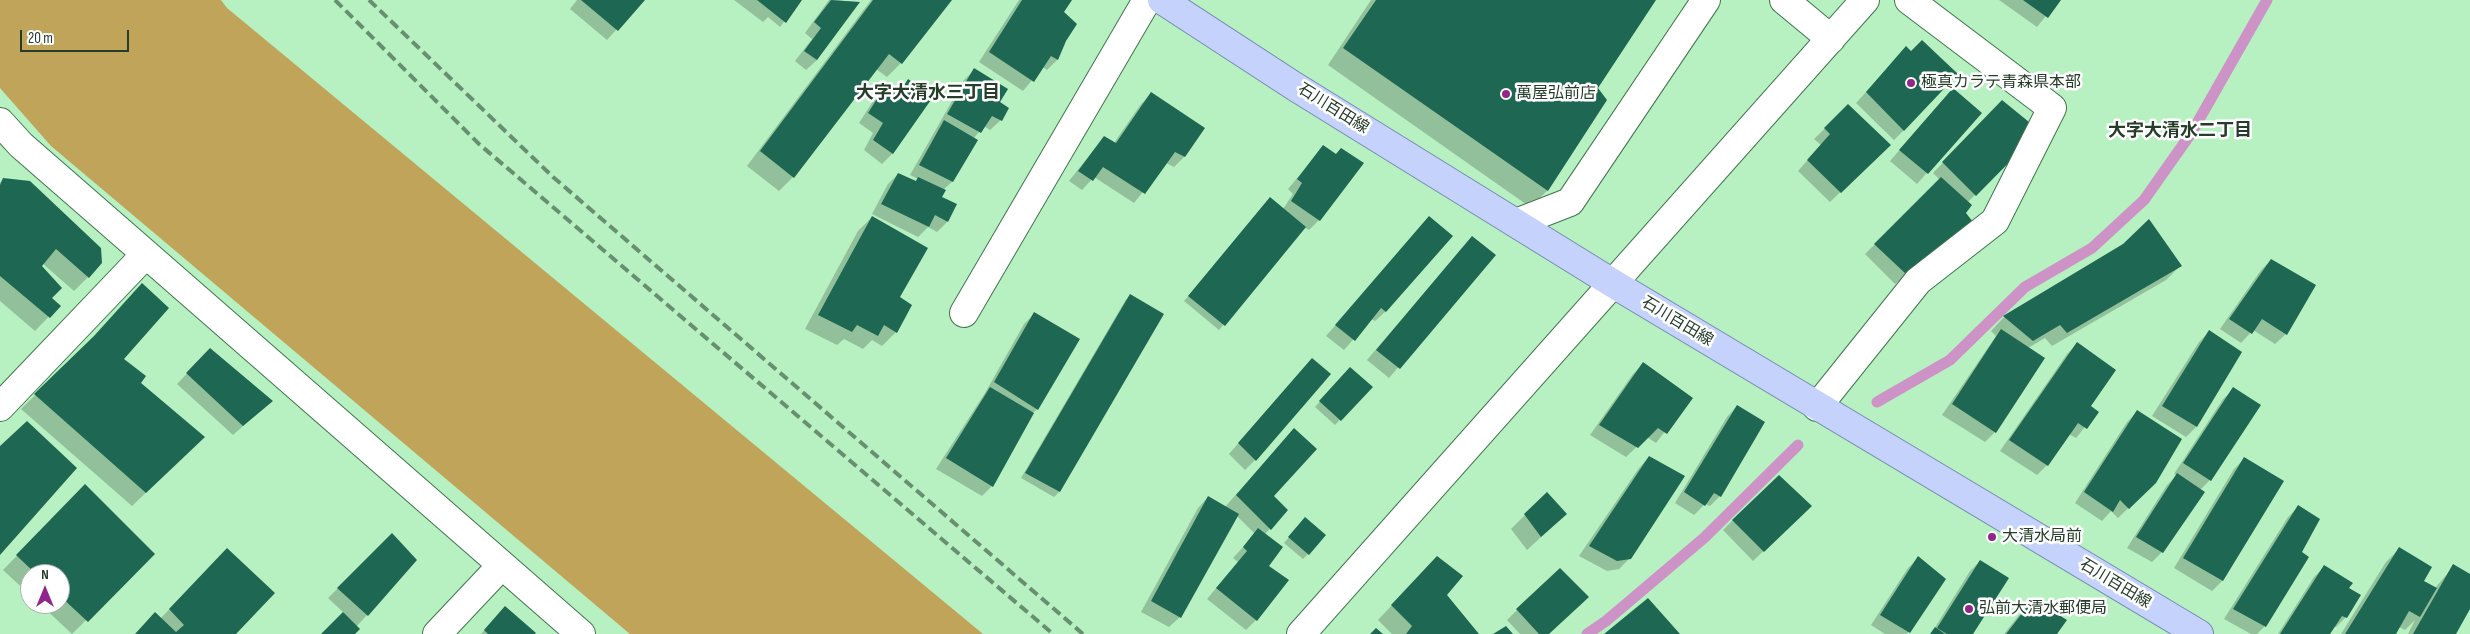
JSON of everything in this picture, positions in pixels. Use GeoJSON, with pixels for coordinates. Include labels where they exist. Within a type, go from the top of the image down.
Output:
{"type":"FeatureCollection","features":[{"type":"Feature","properties":{"kind":"main road","name":"石川百田線"},"geometry":{"type":"LineString","coordinates":[[1162,0],[1294,86],[1614,284],[2199,634]]}},
{"type":"Feature","properties":{"kind":"street"},"geometry":{"type":"LineString","coordinates":[[964,313],[1147,0]]}},
{"type":"Feature","properties":{"kind":"street"},"geometry":{"type":"LineString","coordinates":[[1516,223],[1570,202],[1706,0]]}},
{"type":"Feature","properties":{"kind":"street"},"geometry":{"type":"LineString","coordinates":[[1784,0],[1831,39]]}},
{"type":"Feature","properties":{"kind":"street"},"geometry":{"type":"LineString","coordinates":[[1817,407],[1918,281],[1995,220],[2052,108],[1909,0]]}},
{"type":"Feature","properties":{"kind":"street"},"geometry":{"type":"LineString","coordinates":[[1301,634],[1614,284],[1863,1]]}},
{"type":"Feature","properties":{"kind":"street"},"geometry":{"type":"LineString","coordinates":[[0,122],[22,145],[581,634]]}},
{"type":"Feature","properties":{"kind":"street"},"geometry":{"type":"LineString","coordinates":[[0,408],[146,254]]}},
{"type":"Feature","properties":{"kind":"street"},"geometry":{"type":"LineString","coordinates":[[436,634],[502,565]]}},
{"type":"Feature","properties":{"kind":"shaded area"},"geometry":{"type":"Polygon","coordinates":[[[0,0],[221,0],[227,8],[983,634],[630,634],[51,146],[0,88],[0,0]]]}},
{"type":"Feature","properties":{"kind":"building"},"geometry":{"type":"Polygon","coordinates":[[[581,0],[645,0],[618,31],[581,0]]]}},
{"type":"Feature","properties":{"kind":"building"},"geometry":{"type":"Polygon","coordinates":[[[757,0],[802,0],[786,23],[757,0]]]}},
{"type":"Feature","properties":{"kind":"building"},"geometry":{"type":"Polygon","coordinates":[[[831,0],[860,2],[817,60],[804,51],[821,28],[814,22],[831,0]]]}},
{"type":"Feature","properties":{"kind":"building"},"geometry":{"type":"Polygon","coordinates":[[[873,0],[952,0],[902,64],[889,54],[794,178],[760,151],[873,0]]]}},
{"type":"Feature","properties":{"kind":"building"},"geometry":{"type":"Polygon","coordinates":[[[1022,0],[1072,0],[1064,12],[1077,24],[1066,41],[1058,60],[1051,56],[1034,82],[989,52],[1022,0]]]}},
{"type":"Feature","properties":{"kind":"building","name":"萬屋弘前店"},"geometry":{"type":"Polygon","coordinates":[[[1376,0],[1656,0],[1598,88],[1607,100],[1548,191],[1343,48],[1376,0]]]}},
{"type":"Feature","properties":{"kind":"building"},"geometry":{"type":"Polygon","coordinates":[[[2023,0],[2061,0],[2048,18],[2023,0]]]}},
{"type":"Feature","properties":{"kind":"building","name":"極真カラテ青森県本部"},"geometry":{"type":"Polygon","coordinates":[[[1922,40],[1958,74],[1904,131],[1866,92],[1906,46],[1911,51],[1922,40]]]}},
{"type":"Feature","properties":{"kind":"building"},"geometry":{"type":"Polygon","coordinates":[[[974,68],[1008,89],[1000,102],[1009,108],[1002,121],[992,116],[981,133],[947,114],[974,68]]]}},
{"type":"Feature","properties":{"kind":"building"},"geometry":{"type":"Polygon","coordinates":[[[908,79],[933,97],[893,154],[873,140],[883,123],[868,113],[887,83],[902,89],[908,79]]]}},
{"type":"Feature","properties":{"kind":"building"},"geometry":{"type":"Polygon","coordinates":[[[1953,88],[1982,113],[1928,174],[1899,150],[1953,88]]]}},
{"type":"Feature","properties":{"kind":"building"},"geometry":{"type":"Polygon","coordinates":[[[1151,92],[1205,128],[1185,157],[1175,152],[1145,194],[1103,167],[1093,181],[1078,171],[1104,136],[1116,143],[1151,92]]]}},
{"type":"Feature","properties":{"kind":"building"},"geometry":{"type":"Polygon","coordinates":[[[2002,100],[2040,131],[1976,196],[1942,162],[2002,100]]]}},
{"type":"Feature","properties":{"kind":"building"},"geometry":{"type":"Polygon","coordinates":[[[1848,104],[1891,145],[1841,193],[1807,160],[1830,134],[1824,128],[1848,104]]]}},
{"type":"Feature","properties":{"kind":"building"},"geometry":{"type":"Polygon","coordinates":[[[944,120],[978,140],[953,182],[919,165],[944,120]]]}},
{"type":"Feature","properties":{"kind":"building"},"geometry":{"type":"Polygon","coordinates":[[[1323,145],[1336,154],[1341,148],[1364,163],[1320,221],[1291,201],[1302,183],[1297,179],[1323,145]]]}},
{"type":"Feature","properties":{"kind":"building"},"geometry":{"type":"Polygon","coordinates":[[[898,173],[916,181],[918,177],[946,190],[942,197],[957,204],[948,222],[935,215],[929,227],[881,204],[898,173]]]}},
{"type":"Feature","properties":{"kind":"building"},"geometry":{"type":"Polygon","coordinates":[[[1941,177],[1972,205],[1966,213],[1973,222],[1930,269],[1921,261],[1906,274],[1874,244],[1941,177]]]}},
{"type":"Feature","properties":{"kind":"building"},"geometry":{"type":"Polygon","coordinates":[[[3,178],[30,181],[101,248],[102,263],[89,278],[56,249],[42,266],[62,288],[52,298],[61,306],[50,318],[0,276],[0,185],[3,178]]]}},
{"type":"Feature","properties":{"kind":"building"},"geometry":{"type":"Polygon","coordinates":[[[1270,197],[1306,227],[1225,326],[1188,296],[1270,197]]]}},
{"type":"Feature","properties":{"kind":"building"},"geometry":{"type":"Polygon","coordinates":[[[872,216],[928,248],[900,297],[912,305],[897,333],[884,325],[878,336],[857,325],[852,332],[818,315],[872,216]]]}},
{"type":"Feature","properties":{"kind":"building"},"geometry":{"type":"Polygon","coordinates":[[[1429,216],[1453,236],[1386,312],[1381,308],[1355,341],[1335,325],[1429,216]]]}},
{"type":"Feature","properties":{"kind":"building"},"geometry":{"type":"Polygon","coordinates":[[[2149,219],[2182,266],[2067,333],[2060,325],[2033,341],[2003,316],[2123,244],[2149,219]]]}},
{"type":"Feature","properties":{"kind":"building"},"geometry":{"type":"Polygon","coordinates":[[[1472,236],[1496,255],[1400,369],[1376,350],[1472,236]]]}},
{"type":"Feature","properties":{"kind":"building"},"geometry":{"type":"Polygon","coordinates":[[[2271,259],[2316,285],[2287,335],[2262,319],[2252,334],[2229,319],[2271,259]]]}},
{"type":"Feature","properties":{"kind":"building"},"geometry":{"type":"Polygon","coordinates":[[[142,283],[169,308],[124,359],[146,376],[141,383],[205,437],[146,493],[34,394],[94,336],[142,283]]]}},
{"type":"Feature","properties":{"kind":"building"},"geometry":{"type":"Polygon","coordinates":[[[1130,294],[1164,314],[1060,492],[1025,473],[1130,294]]]}},
{"type":"Feature","properties":{"kind":"building"},"geometry":{"type":"Polygon","coordinates":[[[1034,312],[1080,339],[1038,410],[994,382],[1034,312]]]}},
{"type":"Feature","properties":{"kind":"building"},"geometry":{"type":"Polygon","coordinates":[[[2001,329],[2045,358],[1996,433],[1952,404],[2001,329]]]}},
{"type":"Feature","properties":{"kind":"building"},"geometry":{"type":"Polygon","coordinates":[[[2209,330],[2242,352],[2197,427],[2162,406],[2209,330]]]}},
{"type":"Feature","properties":{"kind":"building"},"geometry":{"type":"Polygon","coordinates":[[[2077,342],[2116,370],[2091,406],[2099,412],[2087,429],[2078,423],[2048,466],[2009,440],[2077,342]]]}},
{"type":"Feature","properties":{"kind":"building"},"geometry":{"type":"Polygon","coordinates":[[[210,348],[273,401],[243,426],[186,373],[210,348]]]}},
{"type":"Feature","properties":{"kind":"building"},"geometry":{"type":"Polygon","coordinates":[[[1312,358],[1331,374],[1256,461],[1238,443],[1312,358]]]}},
{"type":"Feature","properties":{"kind":"building"},"geometry":{"type":"Polygon","coordinates":[[[1643,362],[1693,398],[1667,434],[1658,428],[1638,448],[1599,425],[1643,362]]]}},
{"type":"Feature","properties":{"kind":"building"},"geometry":{"type":"Polygon","coordinates":[[[1350,367],[1373,387],[1341,421],[1319,401],[1350,367]]]}},
{"type":"Feature","properties":{"kind":"building"},"geometry":{"type":"Polygon","coordinates":[[[990,387],[1034,413],[993,487],[946,458],[990,387]]]}},
{"type":"Feature","properties":{"kind":"building"},"geometry":{"type":"Polygon","coordinates":[[[2233,387],[2261,405],[2211,481],[2183,463],[2233,387]]]}},
{"type":"Feature","properties":{"kind":"building"},"geometry":{"type":"Polygon","coordinates":[[[1737,405],[1765,422],[1721,497],[1714,493],[1705,506],[1684,492],[1737,405]]]}},
{"type":"Feature","properties":{"kind":"building"},"geometry":{"type":"Polygon","coordinates":[[[2137,410],[2182,439],[2156,483],[2129,509],[2120,500],[2113,512],[2084,492],[2137,410]]]}},
{"type":"Feature","properties":{"kind":"building"},"geometry":{"type":"Polygon","coordinates":[[[27,421],[77,468],[0,555],[0,446],[27,421]]]}},
{"type":"Feature","properties":{"kind":"building"},"geometry":{"type":"Polygon","coordinates":[[[1294,428],[1317,449],[1274,496],[1288,510],[1271,530],[1236,495],[1294,428]]]}},
{"type":"Feature","properties":{"kind":"building"},"geometry":{"type":"Polygon","coordinates":[[[1649,456],[1685,476],[1631,559],[1617,561],[1589,546],[1649,456]]]}},
{"type":"Feature","properties":{"kind":"building"},"geometry":{"type":"Polygon","coordinates":[[[2244,457],[2284,481],[2223,581],[2183,558],[2244,457]]]}},
{"type":"Feature","properties":{"kind":"building"},"geometry":{"type":"Polygon","coordinates":[[[2177,473],[2205,492],[2163,553],[2136,537],[2177,473]]]}},
{"type":"Feature","properties":{"kind":"building"},"geometry":{"type":"Polygon","coordinates":[[[1779,475],[1812,506],[1764,552],[1732,520],[1779,475]]]}},
{"type":"Feature","properties":{"kind":"building"},"geometry":{"type":"Polygon","coordinates":[[[85,484],[155,554],[88,622],[70,605],[70,564],[25,564],[16,555],[85,484]]]}},
{"type":"Feature","properties":{"kind":"building"},"geometry":{"type":"Polygon","coordinates":[[[1547,492],[1567,514],[1541,537],[1524,514],[1547,492]]]}},
{"type":"Feature","properties":{"kind":"building"},"geometry":{"type":"Polygon","coordinates":[[[1208,496],[1239,514],[1181,618],[1151,601],[1208,496]]]}},
{"type":"Feature","properties":{"kind":"building"},"geometry":{"type":"Polygon","coordinates":[[[2298,505],[2320,519],[2302,552],[2309,557],[2266,627],[2233,609],[2298,505]]]}},
{"type":"Feature","properties":{"kind":"building"},"geometry":{"type":"Polygon","coordinates":[[[1305,517],[1326,535],[1309,555],[1288,537],[1305,517]]]}},
{"type":"Feature","properties":{"kind":"building"},"geometry":{"type":"Polygon","coordinates":[[[1258,528],[1283,547],[1269,566],[1289,580],[1257,621],[1216,588],[1247,551],[1243,547],[1258,528]]]}},
{"type":"Feature","properties":{"kind":"building"},"geometry":{"type":"Polygon","coordinates":[[[392,533],[417,560],[368,616],[337,588],[392,533]]]}},
{"type":"Feature","properties":{"kind":"building"},"geometry":{"type":"Polygon","coordinates":[[[2399,547],[2432,567],[2424,581],[2437,588],[2420,617],[2409,611],[2396,634],[2345,634],[2399,547]]]}},
{"type":"Feature","properties":{"kind":"building"},"geometry":{"type":"Polygon","coordinates":[[[227,548],[275,593],[236,634],[135,634],[155,612],[176,632],[184,625],[169,609],[227,548]]]}},
{"type":"Feature","properties":{"kind":"building"},"geometry":{"type":"Polygon","coordinates":[[[1437,556],[1463,576],[1447,595],[1479,634],[1406,634],[1412,626],[1391,605],[1437,556]]]}},
{"type":"Feature","properties":{"kind":"building"},"geometry":{"type":"Polygon","coordinates":[[[1918,556],[1946,579],[1910,633],[1880,615],[1918,556]]]}},
{"type":"Feature","properties":{"kind":"building"},"geometry":{"type":"Polygon","coordinates":[[[1980,560],[2009,578],[1973,634],[1947,634],[1937,628],[1980,560]]]}},
{"type":"Feature","properties":{"kind":"building"},"geometry":{"type":"Polygon","coordinates":[[[2453,564],[2470,574],[2470,609],[2456,634],[2413,634],[2453,564]]]}},
{"type":"Feature","properties":{"kind":"building"},"geometry":{"type":"Polygon","coordinates":[[[2324,565],[2353,583],[2349,588],[2361,595],[2347,618],[2342,616],[2330,634],[2280,634],[2324,565]]]}},
{"type":"Feature","properties":{"kind":"building"},"geometry":{"type":"Polygon","coordinates":[[[1560,568],[1589,597],[1549,634],[1539,634],[1516,609],[1560,568]]]}},
{"type":"Feature","properties":{"kind":"building"},"geometry":{"type":"Polygon","coordinates":[[[1648,598],[1680,634],[1604,634],[1648,598]]]}},
{"type":"Feature","properties":{"kind":"building"},"geometry":{"type":"Polygon","coordinates":[[[2033,599],[2067,620],[2057,634],[2006,634],[2033,599]]]}},
{"type":"Feature","properties":{"kind":"building"},"geometry":{"type":"Polygon","coordinates":[[[505,606],[536,633],[488,634],[484,630],[505,606]]]}},
{"type":"Feature","properties":{"kind":"building"},"geometry":{"type":"Polygon","coordinates":[[[343,612],[360,629],[355,634],[321,634],[343,612]]]}},
{"type":"Feature","properties":{"kind":"building"},"geometry":{"type":"Polygon","coordinates":[[[1506,626],[1513,634],[1493,634],[1506,626]]]}},
{"type":"Feature","properties":{"kind":"building"},"geometry":{"type":"Polygon","coordinates":[[[1935,627],[1945,634],[1930,634],[1935,627]]]}},
{"type":"Feature","properties":{"kind":"building"},"geometry":{"type":"Polygon","coordinates":[[[1376,628],[1383,634],[1370,634],[1376,628]]]}},
{"type":"Feature","properties":{"kind":"waterway"},"geometry":{"type":"LineString","coordinates":[[1877,402],[1950,360],[2025,287],[2092,248],[2144,200],[2192,132],[2267,0]]}},
{"type":"Feature","properties":{"kind":"waterway"},"geometry":{"type":"LineString","coordinates":[[1587,634],[1606,621],[1704,538],[1798,445]]}},
{"type":"Feature","properties":{"kind":"railway"},"geometry":{"type":"LineString","coordinates":[[335,0],[479,144],[1053,634]]}},
{"type":"Feature","properties":{"kind":"railway"},"geometry":{"type":"LineString","coordinates":[[369,0],[553,177],[1083,634]]}},
{"type":"Feature","properties":{"kind":"place","name":"極真カラテ青森県本部"},"geometry":{"type":"Point","coordinates":[1911,83]}},
{"type":"Feature","properties":{"kind":"place","name":"萬屋弘前店"},"geometry":{"type":"Point","coordinates":[1506,94]}},
{"type":"Feature","properties":{"kind":"place","name":"大清水局前"},"geometry":{"type":"Point","coordinates":[1992,537]}},
{"type":"Feature","properties":{"kind":"place","name":"弘前大清水郵便局"},"geometry":{"type":"Point","coordinates":[1969,609]}},
{"type":"Feature","properties":{"kind":"district","name":"大字大清水三丁目"},"geometry":{"type":"Point","coordinates":[928,93]}},
{"type":"Feature","properties":{"kind":"district","name":"大字大清水二丁目"},"geometry":{"type":"Point","coordinates":[2180,131]}}]}
